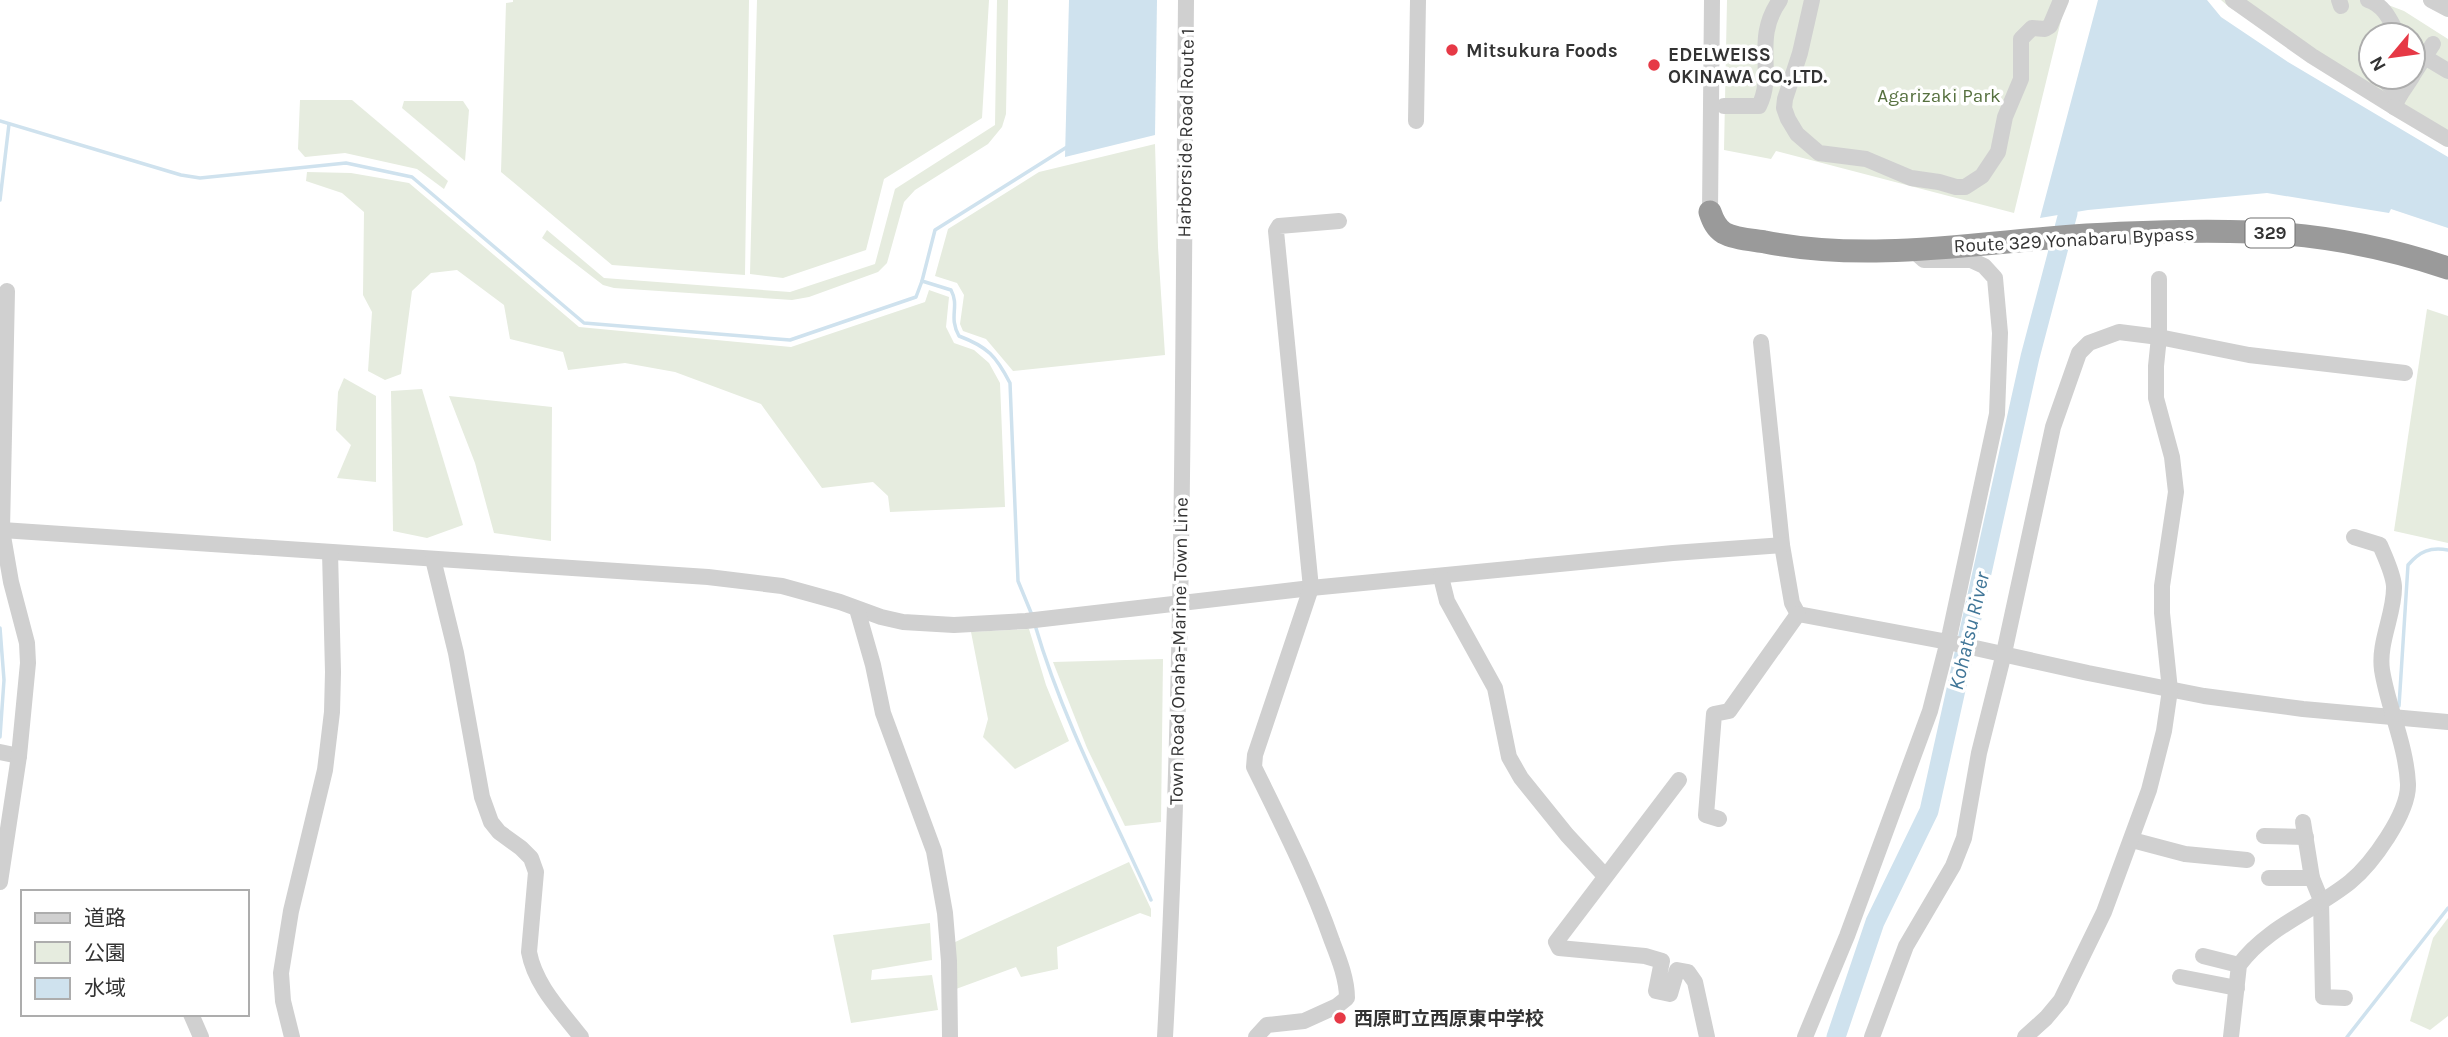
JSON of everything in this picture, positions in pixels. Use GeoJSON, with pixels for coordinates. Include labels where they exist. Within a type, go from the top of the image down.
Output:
{"type":"FeatureCollection","features":[{"type":"Feature","properties":{"kind":"highway","name":"Route 329 Yonabaru Bypass"},"geometry":{"type":"LineString","coordinates":[[1710,212],[1716,225],[1728,235],[1772,244],[1842,252],[2088,235],[2278,233],[2363,245],[2448,268]]}},
{"type":"Feature","properties":{"kind":"street","name":"Harborside Road Route 1"},"geometry":{"type":"LineString","coordinates":[[1184,266],[1186,0]]}},
{"type":"Feature","properties":{"kind":"street"},"geometry":{"type":"LineString","coordinates":[[1416,121],[1418,0]]}},
{"type":"Feature","properties":{"kind":"street"},"geometry":{"type":"LineString","coordinates":[[1710,212],[1712,0]]}},
{"type":"Feature","properties":{"kind":"street"},"geometry":{"type":"LineString","coordinates":[[1724,106],[1759,106],[1765,95],[1766,25],[1780,0]]}},
{"type":"Feature","properties":{"kind":"street"},"geometry":{"type":"LineString","coordinates":[[1812,0],[1808,26],[1784,108],[1791,126],[1803,141],[1819,153],[1866,159],[1911,178],[1965,187],[1982,176],[1998,152],[2005,117],[2021,79],[2021,39],[2032,28],[2045,29],[2050,26],[2061,0]]}},
{"type":"Feature","properties":{"kind":"street"},"geometry":{"type":"LineString","coordinates":[[2233,0],[2312,56],[2397,101],[2448,139]]}},
{"type":"Feature","properties":{"kind":"street"},"geometry":{"type":"LineString","coordinates":[[2368,0],[2379,5],[2391,21]]}},
{"type":"Feature","properties":{"kind":"street"},"geometry":{"type":"LineString","coordinates":[[2431,0],[2448,9]]}},
{"type":"Feature","properties":{"kind":"street"},"geometry":{"type":"LineString","coordinates":[[2427,53],[2448,71]]}},
{"type":"Feature","properties":{"kind":"street"},"geometry":{"type":"LineString","coordinates":[[2390,91],[2397,101]]}},
{"type":"Feature","properties":{"kind":"street"},"geometry":{"type":"LineString","coordinates":[[2397,101],[2403,91]]}},
{"type":"Feature","properties":{"kind":"street"},"geometry":{"type":"LineString","coordinates":[[1765,95],[1785,99]]}},
{"type":"Feature","properties":{"kind":"street"},"geometry":{"type":"LineString","coordinates":[[1256,1037],[1268,1025],[1304,1021],[1337,1006],[1347,998],[1343,976],[1320,905],[1254,767],[1255,755],[1311,589],[1276,231],[1279,226],[1339,221]]}},
{"type":"Feature","properties":{"kind":"street"},"geometry":{"type":"LineString","coordinates":[[1805,1037],[1847,936],[1924,731],[1952,642],[1997,414],[2000,354],[1997,286],[1994,278],[1984,266],[1970,260],[1924,260],[1912,249]]}},
{"type":"Feature","properties":{"kind":"street","name":"Town Road Onaha-Marine Town Line"},"geometry":{"type":"LineString","coordinates":[[1165,1037],[1172,914],[1181,604],[1184,266]]}},
{"type":"Feature","properties":{"kind":"street"},"geometry":{"type":"LineString","coordinates":[[2025,1037],[2046,1018],[2070,985],[2104,912],[2132,840],[2156,765],[2170,690],[2162,586],[2176,492],[2172,457],[2156,398],[2159,279]]}},
{"type":"Feature","properties":{"kind":"street"},"geometry":{"type":"LineString","coordinates":[[0,882],[19,757],[28,663],[27,643],[11,582],[2,530],[7,290]]}},
{"type":"Feature","properties":{"kind":"street"},"geometry":{"type":"LineString","coordinates":[[1872,1037],[1906,946],[1949,874],[1964,838],[1998,652],[2053,427],[2079,353],[2090,343],[2119,332],[2249,355],[2405,373]]}},
{"type":"Feature","properties":{"kind":"street"},"geometry":{"type":"LineString","coordinates":[[1761,342],[1782,545],[1792,603],[1798,614]]}},
{"type":"Feature","properties":{"kind":"street"},"geometry":{"type":"LineString","coordinates":[[2,530],[598,569],[759,583],[811,593],[903,622],[954,625],[1032,621],[1311,589],[1673,553],[1782,545]]}},
{"type":"Feature","properties":{"kind":"street"},"geometry":{"type":"LineString","coordinates":[[2231,1037],[2239,965],[2246,955],[2272,932],[2351,881],[2396,824],[2407,802],[2406,763],[2381,664],[2394,585],[2381,545],[2354,537]]}},
{"type":"Feature","properties":{"kind":"street"},"geometry":{"type":"LineString","coordinates":[[292,1037],[283,1001],[281,973],[291,911],[325,770],[332,712],[330,552]]}},
{"type":"Feature","properties":{"kind":"street"},"geometry":{"type":"LineString","coordinates":[[433,559],[456,653],[482,797],[491,822],[531,858],[536,872],[529,952],[531,964],[540,984],[581,1037]]}},
{"type":"Feature","properties":{"kind":"street"},"geometry":{"type":"LineString","coordinates":[[1441,577],[1447,601],[1495,688],[1509,757],[1521,778],[1567,835],[1605,876]]}},
{"type":"Feature","properties":{"kind":"street"},"geometry":{"type":"LineString","coordinates":[[857,609],[883,713],[934,850],[945,913],[950,1037]]}},
{"type":"Feature","properties":{"kind":"street"},"geometry":{"type":"LineString","coordinates":[[1798,614],[1952,642],[2170,690],[2272,706],[2448,722]]}},
{"type":"Feature","properties":{"kind":"street"},"geometry":{"type":"LineString","coordinates":[[1719,819],[1706,816],[1714,714],[1729,711],[1798,614]]}},
{"type":"Feature","properties":{"kind":"street"},"geometry":{"type":"LineString","coordinates":[[0,752],[19,757]]}},
{"type":"Feature","properties":{"kind":"street"},"geometry":{"type":"LineString","coordinates":[[1679,780],[1556,942],[1559,948],[1645,956],[1662,961],[1656,991],[1671,994],[1677,970],[1688,972],[1695,982],[1707,1037]]}},
{"type":"Feature","properties":{"kind":"street"},"geometry":{"type":"LineString","coordinates":[[2264,836],[2304,829],[2312,878],[2321,900],[2323,997],[2345,998]]}},
{"type":"Feature","properties":{"kind":"street"},"geometry":{"type":"LineString","coordinates":[[2132,840],[2185,854],[2247,860]]}},
{"type":"Feature","properties":{"kind":"street"},"geometry":{"type":"LineString","coordinates":[[2269,878],[2312,878]]}},
{"type":"Feature","properties":{"kind":"street"},"geometry":{"type":"LineString","coordinates":[[2203,957],[2239,965]]}},
{"type":"Feature","properties":{"kind":"street"},"geometry":{"type":"LineString","coordinates":[[2180,977],[2236,988]]}},
{"type":"Feature","properties":{"kind":"street"},"geometry":{"type":"LineString","coordinates":[[192,1016],[201,1037]]}},
{"type":"Feature","properties":{"kind":"green space"},"geometry":{"type":"Polygon","coordinates":[[[513,0],[749,0],[745,275],[612,265],[501,172],[506,3],[513,0]]]}},
{"type":"Feature","properties":{"kind":"green space"},"geometry":{"type":"Polygon","coordinates":[[[757,0],[989,0],[982,118],[884,179],[866,250],[783,278],[750,274],[757,0]]]}},
{"type":"Feature","properties":{"kind":"green space"},"geometry":{"type":"Polygon","coordinates":[[[997,0],[1008,0],[1006,114],[1002,127],[988,144],[915,190],[904,202],[887,263],[878,272],[809,297],[792,300],[614,288],[603,285],[542,238],[547,230],[604,278],[790,292],[875,264],[895,189],[995,125],[997,0]]]}},
{"type":"Feature","properties":{"kind":"green space","name":"Agarizaki Park"},"geometry":{"type":"Polygon","coordinates":[[[1727,0],[2066,0],[2014,213],[1776,151],[1771,159],[1724,150],[1727,0]]]}},
{"type":"Feature","properties":{"kind":"green space"},"geometry":{"type":"Polygon","coordinates":[[[2221,0],[2375,0],[2404,11],[2420,21],[2357,21],[2357,88],[2221,0]]]}},
{"type":"Feature","properties":{"kind":"green space"},"geometry":{"type":"Polygon","coordinates":[[[2427,26],[2448,39],[2448,142],[2361,91],[2427,91],[2427,26]]]}},
{"type":"Feature","properties":{"kind":"green space"},"geometry":{"type":"Polygon","coordinates":[[[300,100],[352,100],[448,181],[444,189],[417,169],[345,153],[305,157],[298,149],[300,100]]]}},
{"type":"Feature","properties":{"kind":"green space"},"geometry":{"type":"Polygon","coordinates":[[[404,101],[463,101],[469,110],[465,161],[402,108],[404,101]]]}},
{"type":"Feature","properties":{"kind":"green space"},"geometry":{"type":"Polygon","coordinates":[[[1155,144],[1165,355],[1013,371],[986,339],[963,331],[960,324],[964,295],[957,283],[935,276],[948,229],[1039,172],[1155,144]]]}},
{"type":"Feature","properties":{"kind":"green space"},"geometry":{"type":"Polygon","coordinates":[[[307,172],[351,173],[409,183],[579,327],[791,347],[925,302],[929,290],[949,297],[946,327],[954,343],[974,350],[989,363],[1000,383],[1005,507],[890,512],[888,496],[873,482],[822,488],[761,404],[675,372],[625,363],[568,370],[563,352],[510,339],[504,305],[457,270],[431,273],[412,291],[401,374],[385,380],[368,371],[372,312],[363,295],[364,212],[342,193],[306,181],[307,172]]]}},
{"type":"Feature","properties":{"kind":"green space"},"geometry":{"type":"Polygon","coordinates":[[[2427,309],[2448,316],[2448,543],[2394,531],[2427,309]]]}},
{"type":"Feature","properties":{"kind":"green space"},"geometry":{"type":"Polygon","coordinates":[[[344,378],[376,396],[376,482],[337,478],[351,445],[336,430],[338,392],[344,378]]]}},
{"type":"Feature","properties":{"kind":"green space"},"geometry":{"type":"Polygon","coordinates":[[[422,389],[463,525],[427,538],[393,531],[391,391],[422,389]]]}},
{"type":"Feature","properties":{"kind":"green space"},"geometry":{"type":"Polygon","coordinates":[[[449,396],[552,407],[551,541],[494,533],[475,463],[449,396]]]}},
{"type":"Feature","properties":{"kind":"green space"},"geometry":{"type":"Polygon","coordinates":[[[1029,629],[1046,685],[1069,741],[1015,769],[983,737],[988,719],[971,632],[1029,629]]]}},
{"type":"Feature","properties":{"kind":"green space"},"geometry":{"type":"Polygon","coordinates":[[[1163,659],[1161,822],[1125,826],[1087,748],[1053,662],[1163,659]]]}},
{"type":"Feature","properties":{"kind":"green space"},"geometry":{"type":"Polygon","coordinates":[[[1129,862],[1151,909],[1151,917],[1140,913],[1057,947],[1058,969],[1021,977],[1016,967],[956,989],[953,943],[1129,862]]]}},
{"type":"Feature","properties":{"kind":"green space"},"geometry":{"type":"Polygon","coordinates":[[[2448,918],[2448,1016],[2430,1030],[2410,1021],[2433,938],[2448,918]]]}},
{"type":"Feature","properties":{"kind":"green space"},"geometry":{"type":"Polygon","coordinates":[[[930,923],[932,960],[872,970],[871,980],[932,975],[938,1010],[851,1023],[833,935],[930,923]]]}},
{"type":"Feature","properties":{"kind":"water"},"geometry":{"type":"Polygon","coordinates":[[[1069,0],[1157,0],[1155,135],[1065,157],[1069,0]]]}},
{"type":"Feature","properties":{"kind":"water"},"geometry":{"type":"Polygon","coordinates":[[[2098,0],[2207,0],[2221,17],[2288,62],[2448,157],[2448,228],[2391,209],[2389,213],[2267,193],[2088,210],[2040,218],[2098,0]]]}},
{"type":"Feature","properties":{"kind":"waterway"},"geometry":{"type":"LineString","coordinates":[[0,121],[181,175],[200,178],[346,163],[412,177],[584,323],[790,340],[916,297],[922,281]]}},
{"type":"Feature","properties":{"kind":"waterway"},"geometry":{"type":"LineString","coordinates":[[0,200],[9,124]]}},
{"type":"Feature","properties":{"kind":"waterway"},"geometry":{"type":"LineString","coordinates":[[1032,615],[1018,581],[1010,383],[990,354],[977,344],[959,336],[954,323],[951,290],[922,281],[935,230],[1067,147]]}},
{"type":"Feature","properties":{"kind":"waterway","name":"Kohatsu River"},"geometry":{"type":"LineString","coordinates":[[1836,1037],[1875,922],[1929,811],[2030,357],[2068,213]]}},
{"type":"Feature","properties":{"kind":"waterway"},"geometry":{"type":"LineString","coordinates":[[2399,706],[2408,565],[2426,551],[2448,550]]}},
{"type":"Feature","properties":{"kind":"waterway"},"geometry":{"type":"LineString","coordinates":[[1035,625],[1073,730],[1151,900]]}},
{"type":"Feature","properties":{"kind":"waterway"},"geometry":{"type":"LineString","coordinates":[[0,628],[4,680],[0,737]]}},
{"type":"Feature","properties":{"kind":"waterway"},"geometry":{"type":"LineString","coordinates":[[2347,1037],[2448,908]]}},
{"type":"Feature","properties":{"kind":"place","name":"Mitsukura Foods"},"geometry":{"type":"Point","coordinates":[1452,50]}},
{"type":"Feature","properties":{"kind":"place","name":"EDELWEISS OKINAWA CO.,LTD."},"geometry":{"type":"Point","coordinates":[1654,65]}},
{"type":"Feature","properties":{"kind":"place","name":"西原町立西原東中学校"},"geometry":{"type":"Point","coordinates":[1340,1018]}}]}
